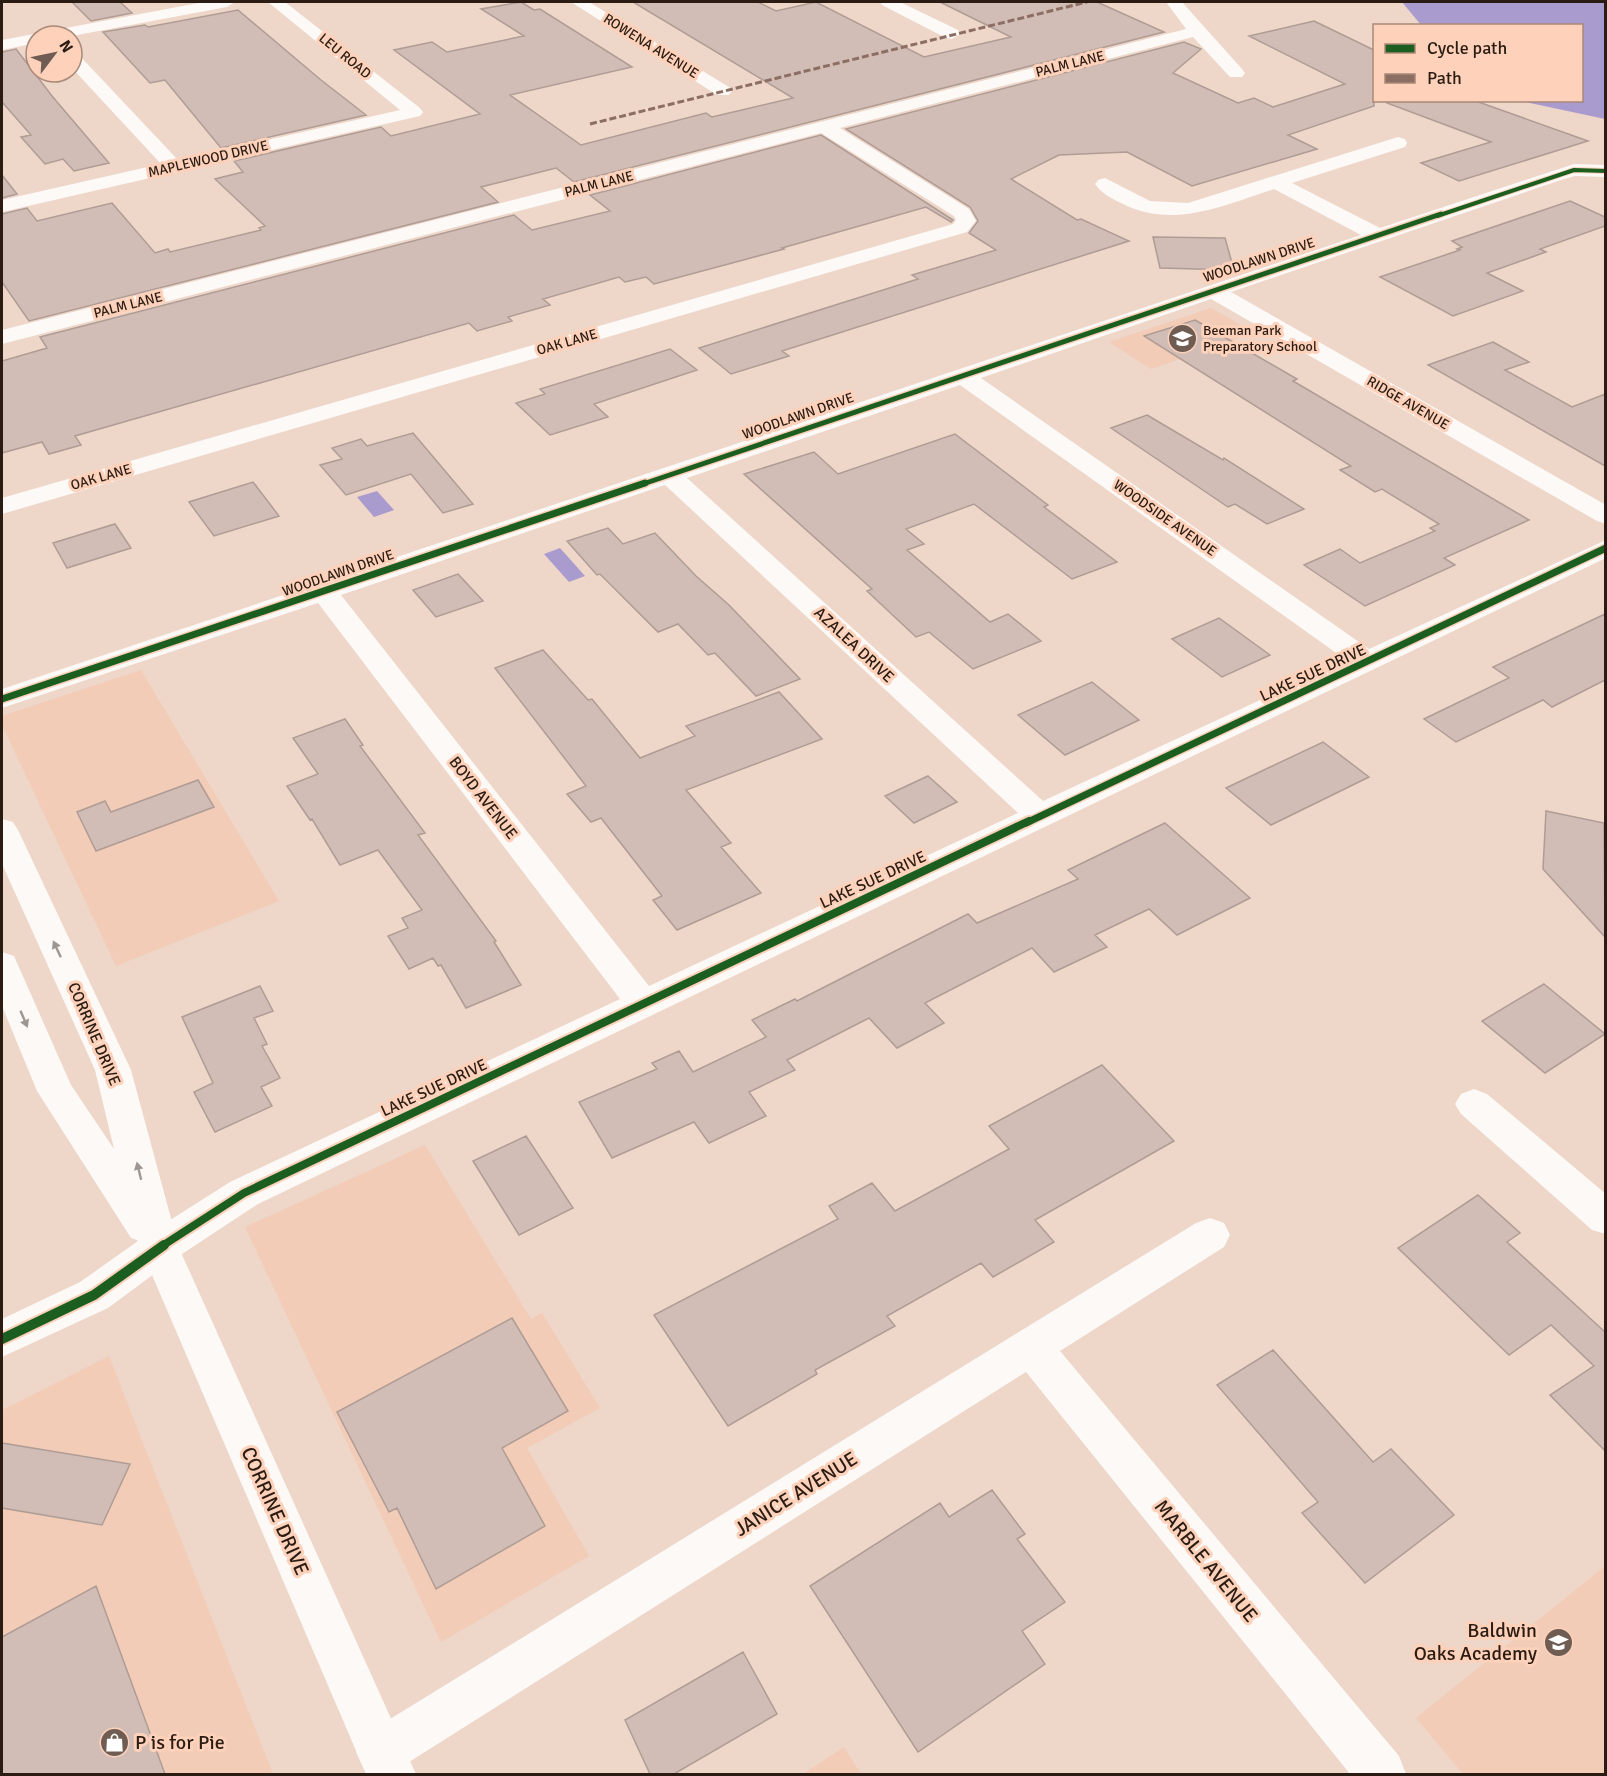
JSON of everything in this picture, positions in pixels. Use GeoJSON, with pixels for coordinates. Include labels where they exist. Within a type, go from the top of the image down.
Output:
{"type":"FeatureCollection","features":[{"type":"Feature","properties":{"kind":"street"},"geometry":{"type":"LineString","coordinates":[[84,29],[227,2]]}},
{"type":"Feature","properties":{"kind":"street","name":"LEU ROAD"},"geometry":{"type":"LineString","coordinates":[[276,2],[414,112]]}},
{"type":"Feature","properties":{"kind":"street","name":"ROWENA AVENUE"},"geometry":{"type":"LineString","coordinates":[[579,2],[723,91]]}},
{"type":"Feature","properties":{"kind":"street"},"geometry":{"type":"LineString","coordinates":[[888,2],[952,34]]}},
{"type":"Feature","properties":{"kind":"street"},"geometry":{"type":"LineString","coordinates":[[1174,2],[1236,73]]}},
{"type":"Feature","properties":{"kind":"street","name":"PALM LANE"},"geometry":{"type":"LineString","coordinates":[[2,338],[1197,31]]}},
{"type":"Feature","properties":{"kind":"street"},"geometry":{"type":"LineString","coordinates":[[2,45],[24,40]]}},
{"type":"Feature","properties":{"kind":"street"},"geometry":{"type":"LineString","coordinates":[[84,71],[174,166]]}},
{"type":"Feature","properties":{"kind":"street","name":"MAPLEWOOD DRIVE"},"geometry":{"type":"LineString","coordinates":[[2,206],[414,112]]}},
{"type":"Feature","properties":{"kind":"street","name":"OAK LANE"},"geometry":{"type":"LineString","coordinates":[[2,506],[960,228],[966,222],[962,213],[825,127]]}},
{"type":"Feature","properties":{"kind":"street"},"geometry":{"type":"LineString","coordinates":[[1105,184],[1125,199],[1143,206],[1166,210],[1190,209],[1398,144]]}},
{"type":"Feature","properties":{"kind":"street","name":"WOODLAWN DRIVE"},"geometry":{"type":"LineString","coordinates":[[2,699],[1554,176],[1574,170],[1605,171]]}},
{"type":"Feature","properties":{"kind":"street"},"geometry":{"type":"LineString","coordinates":[[1276,182],[1377,235]]}},
{"type":"Feature","properties":{"kind":"street","name":"RIDGE AVENUE"},"geometry":{"type":"LineString","coordinates":[[1211,290],[1605,516]]}},
{"type":"Feature","properties":{"kind":"street","name":"WOODSIDE AVENUE"},"geometry":{"type":"LineString","coordinates":[[962,375],[1368,662]]}},
{"type":"Feature","properties":{"kind":"street","name":"AZALEA DRIVE"},"geometry":{"type":"LineString","coordinates":[[668,474],[1040,816]]}},
{"type":"Feature","properties":{"kind":"street","name":"LAKE SUE DRIVE"},"geometry":{"type":"LineString","coordinates":[[2,1339],[94,1295],[159,1248],[244,1193],[1605,548]]}},
{"type":"Feature","properties":{"kind":"street","name":"BOYD AVENUE"},"geometry":{"type":"LineString","coordinates":[[324,592],[643,1003]]}},
{"type":"Feature","properties":{"kind":"street","name":"CORRINE DRIVE"},"geometry":{"type":"LineString","coordinates":[[2,830],[113,1070],[159,1248],[386,1763]]}},
{"type":"Feature","properties":{"kind":"street","name":"CORRINE DRIVE"},"geometry":{"type":"LineString","coordinates":[[2,965],[55,1091],[159,1248]]}},
{"type":"Feature","properties":{"kind":"street"},"geometry":{"type":"LineString","coordinates":[[1474,1104],[1605,1218]]}},
{"type":"Feature","properties":{"kind":"street","name":"JANICE AVENUE"},"geometry":{"type":"LineString","coordinates":[[386,1763],[1210,1235]]}},
{"type":"Feature","properties":{"kind":"street","name":"MARBLE AVENUE"},"geometry":{"type":"LineString","coordinates":[[1032,1348],[1381,1774]]}},
{"type":"Feature","properties":{"kind":"shaded area"},"geometry":{"type":"Polygon","coordinates":[[[1402,2],[1605,2],[1605,119],[1526,102],[1583,102],[1583,24],[1420,24],[1402,2]]]}},
{"type":"Feature","properties":{"kind":"shaded area","name":"Beeman Park Preparatory School"},"geometry":{"type":"Polygon","coordinates":[[[1211,308],[1255,333],[1151,369],[1109,342],[1211,308]]]}},
{"type":"Feature","properties":{"kind":"shaded area"},"geometry":{"type":"Polygon","coordinates":[[[377,491],[394,510],[374,517],[357,497],[377,491]]]}},
{"type":"Feature","properties":{"kind":"shaded area"},"geometry":{"type":"Polygon","coordinates":[[[560,548],[585,576],[569,582],[544,554],[560,548]]]}},
{"type":"Feature","properties":{"kind":"shaded area"},"geometry":{"type":"Polygon","coordinates":[[[141,670],[279,901],[116,966],[2,725],[2,716],[141,670]]]}},
{"type":"Feature","properties":{"kind":"shaded area"},"geometry":{"type":"Polygon","coordinates":[[[425,1145],[531,1319],[542,1313],[600,1408],[527,1448],[589,1556],[441,1642],[245,1227],[425,1145]]]}},
{"type":"Feature","properties":{"kind":"shaded area"},"geometry":{"type":"Polygon","coordinates":[[[109,1356],[273,1774],[2,1774],[2,1410],[109,1356]]]}},
{"type":"Feature","properties":{"kind":"shaded area","name":"Baldwin Oaks Academy"},"geometry":{"type":"Polygon","coordinates":[[[1605,1566],[1605,1774],[1463,1774],[1416,1718],[1605,1566]]]}},
{"type":"Feature","properties":{"kind":"shaded area"},"geometry":{"type":"Polygon","coordinates":[[[844,1747],[861,1774],[803,1774],[844,1747]]]}},
{"type":"Feature","properties":{"kind":"building"},"geometry":{"type":"Polygon","coordinates":[[[72,2],[120,2],[132,13],[91,21],[72,2]]]}},
{"type":"Feature","properties":{"kind":"building"},"geometry":{"type":"Polygon","coordinates":[[[521,2],[534,10],[540,9],[632,67],[510,95],[581,145],[706,113],[712,117],[793,98],[633,2],[758,2],[776,11],[816,2],[924,57],[1011,37],[940,2],[1097,2],[1164,32],[574,182],[556,168],[481,187],[498,202],[29,321],[2,282],[2,214],[27,208],[37,221],[112,203],[155,253],[168,249],[170,252],[261,230],[259,228],[265,226],[215,179],[243,172],[234,161],[381,127],[391,136],[480,114],[394,50],[432,42],[447,52],[524,36],[481,9],[521,2]]]}},
{"type":"Feature","properties":{"kind":"building"},"geometry":{"type":"Polygon","coordinates":[[[238,10],[366,115],[221,148],[165,80],[150,83],[103,32],[145,25],[148,27],[238,10]]]}},
{"type":"Feature","properties":{"kind":"building"},"geometry":{"type":"Polygon","coordinates":[[[1314,21],[1373,50],[1374,106],[1288,135],[1317,149],[1192,186],[1127,152],[1059,155],[1011,179],[1077,220],[1081,219],[1129,241],[782,351],[789,356],[731,374],[699,348],[918,279],[912,275],[996,250],[969,233],[978,221],[970,207],[846,129],[1184,42],[1201,49],[1173,73],[1238,103],[1254,98],[1273,107],[1345,84],[1249,36],[1314,21]]]}},
{"type":"Feature","properties":{"kind":"building"},"geometry":{"type":"Polygon","coordinates":[[[16,49],[24,59],[24,84],[43,84],[109,163],[74,171],[63,159],[45,164],[21,137],[31,135],[2,102],[2,52],[16,49]]]}},
{"type":"Feature","properties":{"kind":"building"},"geometry":{"type":"Polygon","coordinates":[[[1479,102],[1588,141],[1459,181],[1421,163],[1491,142],[1387,103],[1479,102]]]}},
{"type":"Feature","properties":{"kind":"building"},"geometry":{"type":"Polygon","coordinates":[[[821,135],[953,220],[951,222],[926,207],[654,284],[646,277],[625,282],[619,277],[543,299],[550,305],[508,317],[512,321],[477,331],[469,323],[75,436],[81,445],[49,454],[42,442],[2,453],[2,361],[47,348],[40,337],[514,215],[532,230],[610,211],[590,195],[821,135]]]}},
{"type":"Feature","properties":{"kind":"building"},"geometry":{"type":"Polygon","coordinates":[[[2,175],[17,194],[2,198],[2,175]]]}},
{"type":"Feature","properties":{"kind":"building"},"geometry":{"type":"Polygon","coordinates":[[[1570,201],[1605,217],[1605,226],[1540,249],[1546,252],[1487,273],[1523,291],[1453,316],[1380,277],[1460,250],[1457,249],[1462,247],[1452,241],[1570,201]]]}},
{"type":"Feature","properties":{"kind":"building"},"geometry":{"type":"Polygon","coordinates":[[[1153,237],[1225,238],[1234,270],[1160,268],[1153,237]]]}},
{"type":"Feature","properties":{"kind":"building"},"geometry":{"type":"Polygon","coordinates":[[[1195,320],[1297,379],[1293,381],[1529,520],[1444,558],[1455,565],[1365,606],[1304,565],[1340,549],[1360,563],[1435,531],[1430,528],[1439,524],[1382,489],[1375,492],[1340,470],[1351,466],[1144,336],[1195,320]]]}},
{"type":"Feature","properties":{"kind":"building"},"geometry":{"type":"Polygon","coordinates":[[[1493,342],[1529,362],[1505,370],[1572,407],[1605,394],[1605,466],[1428,365],[1493,342]]]}},
{"type":"Feature","properties":{"kind":"building"},"geometry":{"type":"Polygon","coordinates":[[[670,349],[697,370],[594,404],[608,417],[550,435],[516,403],[545,394],[540,389],[670,349]]]}},
{"type":"Feature","properties":{"kind":"building"},"geometry":{"type":"Polygon","coordinates":[[[1147,415],[1223,460],[1224,458],[1304,509],[1267,524],[1235,504],[1228,507],[1111,428],[1147,415]]]}},
{"type":"Feature","properties":{"kind":"building"},"geometry":{"type":"Polygon","coordinates":[[[413,433],[473,504],[443,513],[411,474],[346,495],[320,465],[342,459],[332,448],[361,439],[367,446],[413,433]]]}},
{"type":"Feature","properties":{"kind":"building"},"geometry":{"type":"Polygon","coordinates":[[[955,434],[1048,505],[1044,507],[1117,562],[1072,579],[974,504],[906,529],[924,544],[907,550],[990,622],[1008,614],[1041,641],[973,669],[929,632],[916,637],[867,591],[872,589],[744,474],[814,452],[838,474],[955,434]]]}},
{"type":"Feature","properties":{"kind":"building"},"geometry":{"type":"Polygon","coordinates":[[[253,482],[279,516],[214,536],[189,502],[253,482]]]}},
{"type":"Feature","properties":{"kind":"building"},"geometry":{"type":"Polygon","coordinates":[[[115,524],[131,548],[67,568],[53,543],[115,524]]]}},
{"type":"Feature","properties":{"kind":"building"},"geometry":{"type":"Polygon","coordinates":[[[608,528],[623,544],[655,533],[800,679],[756,696],[715,653],[708,655],[678,624],[658,632],[600,574],[597,575],[567,541],[608,528]]]}},
{"type":"Feature","properties":{"kind":"building"},"geometry":{"type":"Polygon","coordinates":[[[458,574],[483,601],[436,617],[413,590],[458,574]]]}},
{"type":"Feature","properties":{"kind":"building"},"geometry":{"type":"Polygon","coordinates":[[[1605,614],[1605,680],[1552,707],[1543,700],[1456,742],[1424,719],[1509,678],[1493,667],[1605,614]]]}},
{"type":"Feature","properties":{"kind":"building"},"geometry":{"type":"Polygon","coordinates":[[[1219,618],[1270,655],[1222,677],[1172,639],[1219,618]]]}},
{"type":"Feature","properties":{"kind":"building"},"geometry":{"type":"Polygon","coordinates":[[[543,650],[588,700],[592,699],[640,758],[695,736],[686,726],[779,692],[822,739],[686,790],[731,843],[721,847],[761,893],[677,930],[653,900],[662,896],[601,818],[591,822],[567,794],[586,786],[495,668],[543,650]]]}},
{"type":"Feature","properties":{"kind":"building"},"geometry":{"type":"Polygon","coordinates":[[[1092,682],[1139,720],[1065,755],[1018,715],[1092,682]]]}},
{"type":"Feature","properties":{"kind":"building"},"geometry":{"type":"Polygon","coordinates":[[[345,719],[363,745],[360,746],[425,833],[418,835],[496,941],[494,942],[521,985],[466,1008],[441,965],[438,966],[433,958],[409,969],[388,936],[408,928],[402,918],[422,910],[378,850],[340,865],[312,819],[310,820],[287,786],[318,774],[293,738],[345,719]]]}},
{"type":"Feature","properties":{"kind":"building"},"geometry":{"type":"Polygon","coordinates":[[[1323,742],[1369,777],[1271,825],[1226,788],[1323,742]]]}},
{"type":"Feature","properties":{"kind":"building"},"geometry":{"type":"Polygon","coordinates":[[[928,776],[957,802],[914,823],[885,796],[928,776]]]}},
{"type":"Feature","properties":{"kind":"building"},"geometry":{"type":"Polygon","coordinates":[[[198,780],[214,807],[96,851],[77,812],[105,801],[111,812],[198,780]]]}},
{"type":"Feature","properties":{"kind":"building"},"geometry":{"type":"Polygon","coordinates":[[[1546,811],[1604,823],[1605,937],[1543,869],[1546,811]]]}},
{"type":"Feature","properties":{"kind":"building"},"geometry":{"type":"Polygon","coordinates":[[[1165,823],[1250,898],[1177,935],[1149,909],[1095,935],[1107,947],[1054,972],[1032,948],[925,1003],[944,1023],[897,1048],[869,1018],[787,1060],[795,1070],[749,1092],[766,1116],[709,1143],[694,1122],[612,1158],[579,1102],[657,1069],[652,1063],[679,1051],[693,1072],[766,1037],[752,1020],[795,999],[797,1001],[968,914],[977,923],[1078,879],[1068,870],[1165,823]]]}},
{"type":"Feature","properties":{"kind":"building"},"geometry":{"type":"Polygon","coordinates":[[[1544,984],[1605,1034],[1545,1073],[1482,1021],[1544,984]]]}},
{"type":"Feature","properties":{"kind":"building"},"geometry":{"type":"Polygon","coordinates":[[[260,986],[273,1011],[254,1018],[267,1044],[262,1046],[280,1078],[261,1087],[272,1106],[215,1132],[194,1092],[213,1083],[182,1017],[260,986]]]}},
{"type":"Feature","properties":{"kind":"building"},"geometry":{"type":"Polygon","coordinates":[[[1102,1065],[1174,1141],[1035,1220],[1054,1242],[993,1277],[981,1263],[887,1316],[895,1326],[815,1370],[817,1374],[728,1426],[654,1315],[838,1219],[829,1206],[872,1183],[895,1211],[1009,1149],[989,1126],[1102,1065]]]}},
{"type":"Feature","properties":{"kind":"building"},"geometry":{"type":"Polygon","coordinates":[[[526,1136],[573,1208],[519,1235],[473,1161],[526,1136]]]}},
{"type":"Feature","properties":{"kind":"building"},"geometry":{"type":"Polygon","coordinates":[[[1478,1195],[1520,1233],[1507,1242],[1605,1332],[1605,1451],[1550,1395],[1594,1366],[1551,1325],[1509,1355],[1398,1248],[1478,1195]]]}},
{"type":"Feature","properties":{"kind":"building"},"geometry":{"type":"Polygon","coordinates":[[[512,1318],[568,1411],[502,1448],[545,1526],[436,1589],[397,1508],[389,1512],[337,1412],[512,1318]]]}},
{"type":"Feature","properties":{"kind":"building"},"geometry":{"type":"Polygon","coordinates":[[[1273,1350],[1373,1462],[1391,1449],[1454,1515],[1365,1583],[1302,1513],[1318,1502],[1217,1385],[1273,1350]]]}},
{"type":"Feature","properties":{"kind":"building"},"geometry":{"type":"Polygon","coordinates":[[[2,1443],[130,1464],[102,1525],[2,1508],[2,1443]]]}},
{"type":"Feature","properties":{"kind":"building"},"geometry":{"type":"Polygon","coordinates":[[[992,1490],[1025,1534],[1017,1539],[1065,1602],[1022,1631],[1045,1664],[918,1752],[810,1586],[940,1503],[949,1517],[992,1490]]]}},
{"type":"Feature","properties":{"kind":"building"},"geometry":{"type":"Polygon","coordinates":[[[96,1586],[165,1774],[2,1774],[2,1637],[96,1586]]]}},
{"type":"Feature","properties":{"kind":"building"},"geometry":{"type":"Polygon","coordinates":[[[743,1652],[777,1714],[674,1774],[650,1774],[625,1720],[743,1652]]]}},
{"type":"Feature","properties":{"kind":"marked path"},"geometry":{"type":"LineString","coordinates":[[590,124],[1087,2]]}},
{"type":"Feature","properties":{"kind":"cycle path"},"geometry":{"type":"LineString","coordinates":[[2,699],[1554,176],[1574,170],[1606,171]]}},
{"type":"Feature","properties":{"kind":"cycle path"},"geometry":{"type":"LineString","coordinates":[[2,1339],[94,1295],[159,1248],[244,1193],[1606,548]]}},
{"type":"Feature","properties":{"kind":"place","name":"Beeman Park Preparatory School"},"geometry":{"type":"Point","coordinates":[1182,338]}},
{"type":"Feature","properties":{"kind":"place","name":"Baldwin Oaks Academy"},"geometry":{"type":"Point","coordinates":[1558,1642]}},
{"type":"Feature","properties":{"kind":"place","name":"P is for Pie"},"geometry":{"type":"Point","coordinates":[114,1742]}}]}
